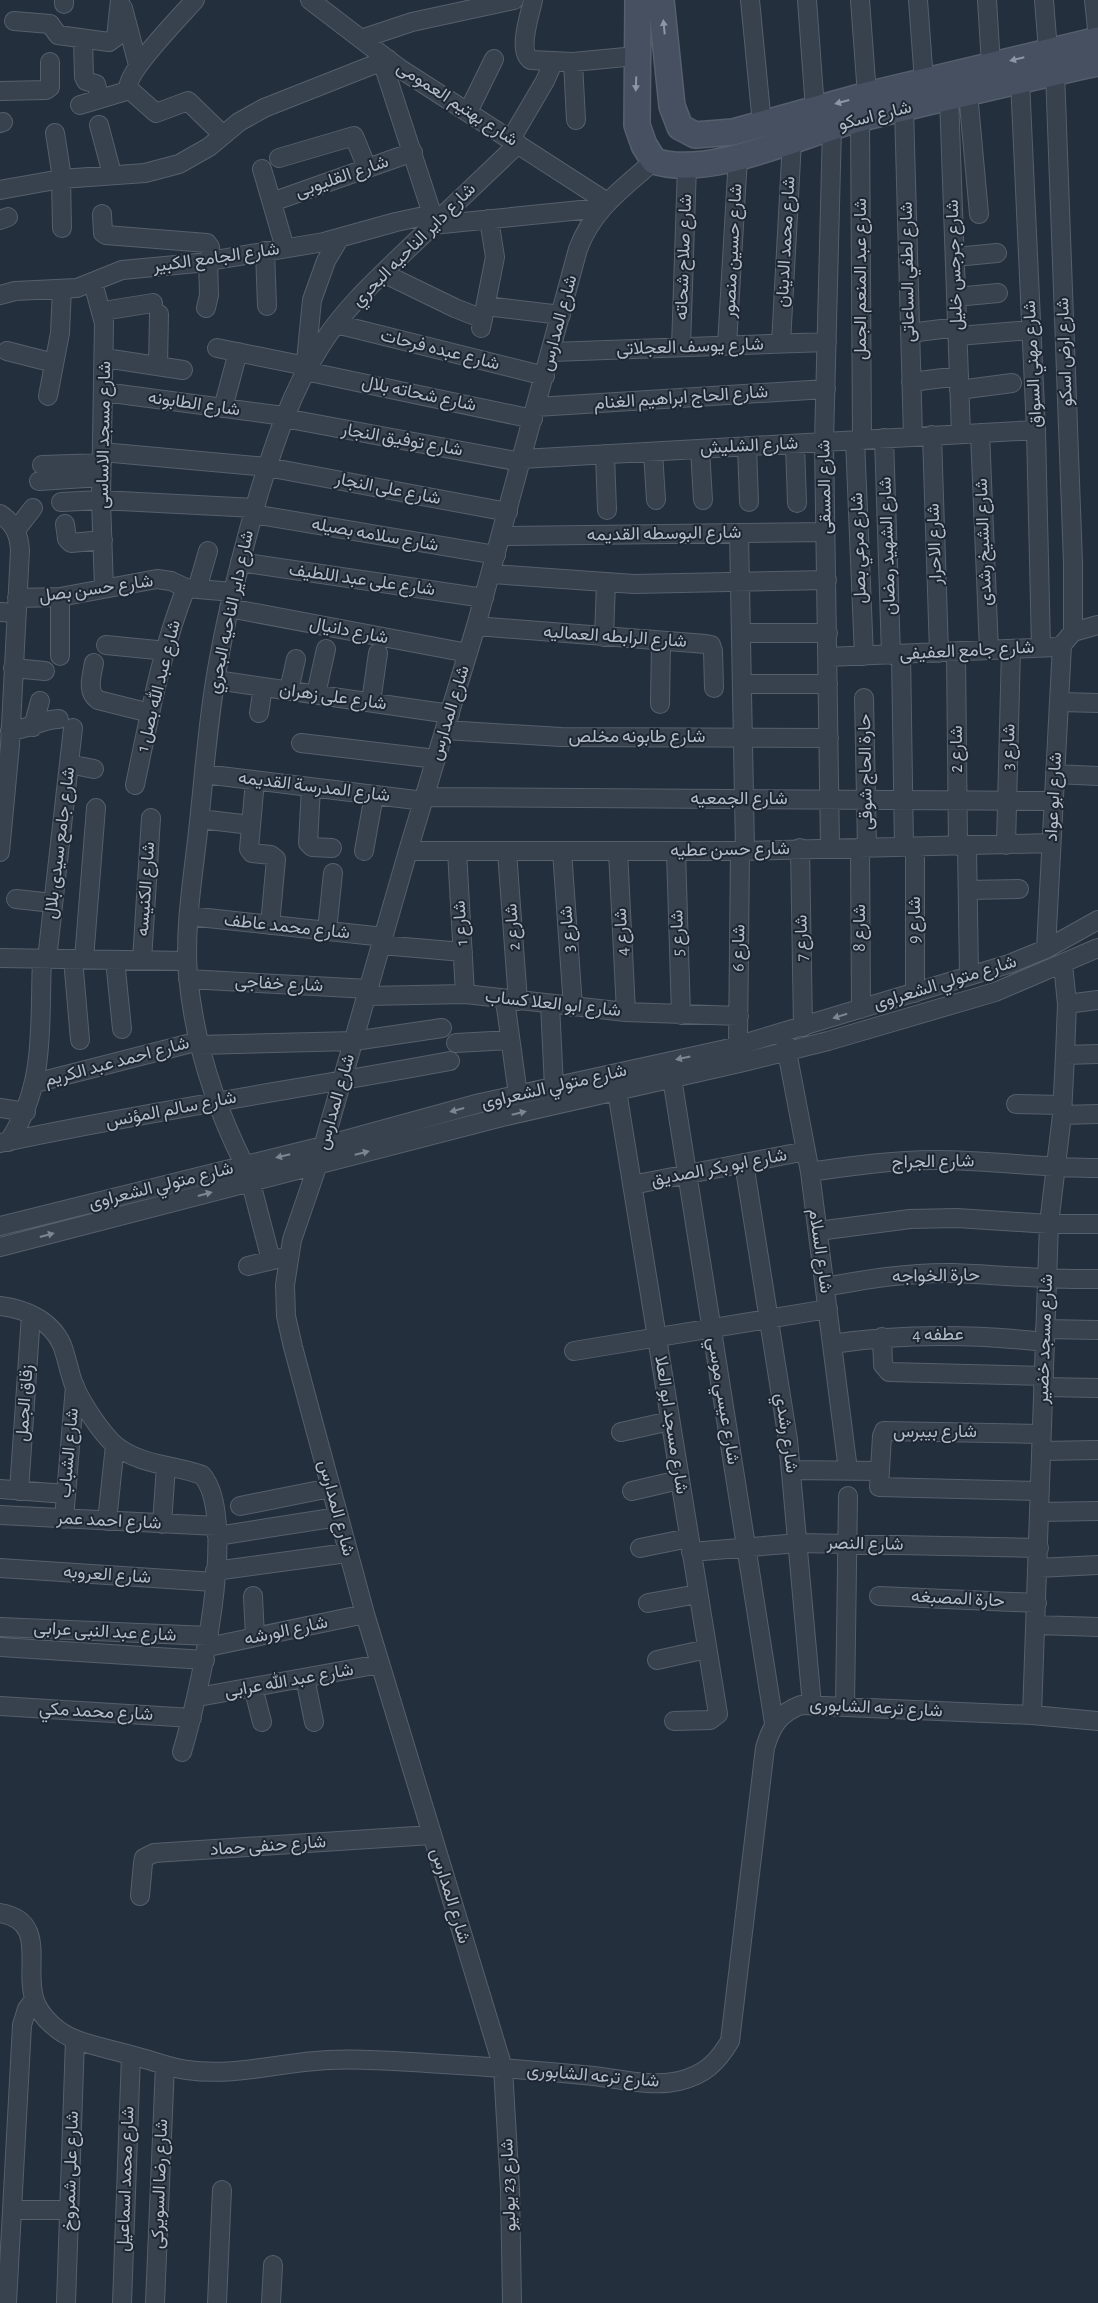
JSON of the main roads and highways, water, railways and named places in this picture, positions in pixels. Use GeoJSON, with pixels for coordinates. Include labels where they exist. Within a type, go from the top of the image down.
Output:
{"type":"FeatureCollection","features":[{"type":"Feature","properties":{"kind":"main road","name":"شارع اسكو"},"geometry":{"type":"LineString","coordinates":[[638,0],[636,56],[637,125],[644,145],[654,161],[669,166],[687,166],[738,157],[860,118],[1020,80],[1098,39]]}},
{"type":"Feature","properties":{"kind":"main road","name":"شارع اسكو"},"geometry":{"type":"LineString","coordinates":[[660,0],[672,106],[680,127],[694,135],[733,132],[867,95],[992,65],[1052,62],[1098,63]]}}]}
